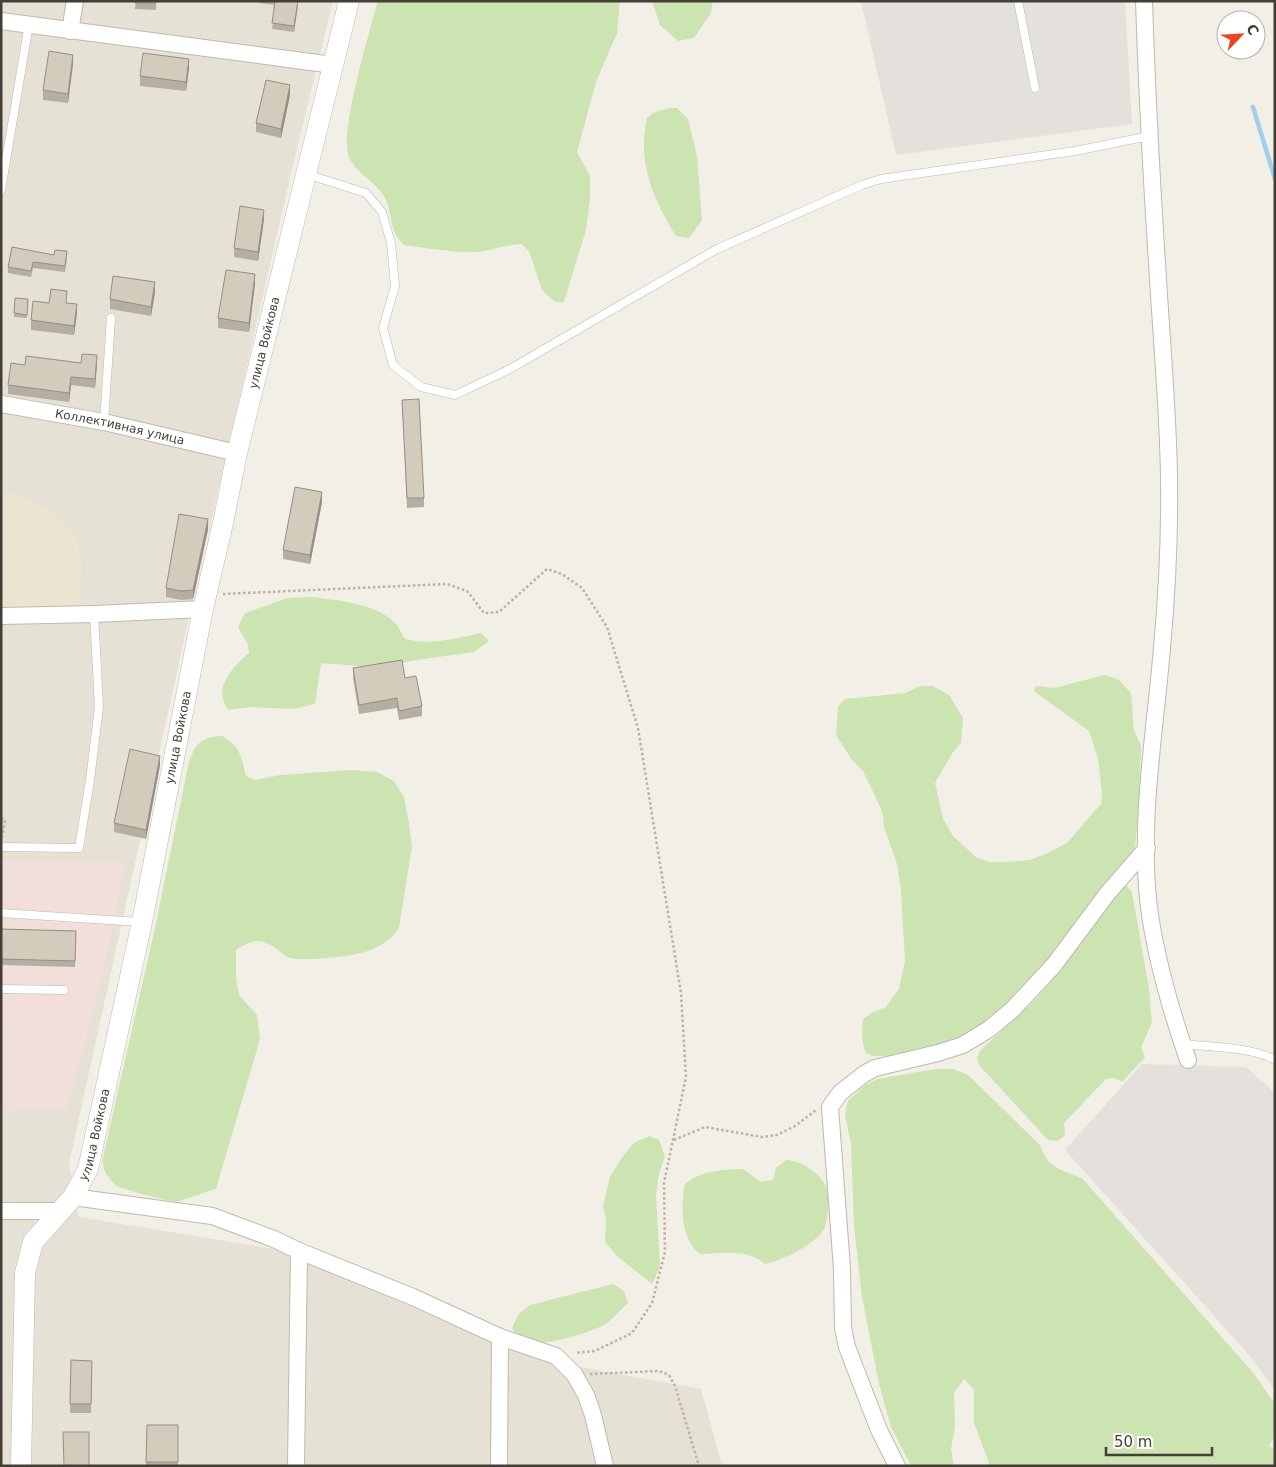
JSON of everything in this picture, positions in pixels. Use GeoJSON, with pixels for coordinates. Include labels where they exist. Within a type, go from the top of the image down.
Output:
{"type":"FeatureCollection","features":[{"type":"Feature","properties":{"kind":"street"},"geometry":{"type":"LineString","coordinates":[[70,31],[75,1]]}},
{"type":"Feature","properties":{"kind":"street","name":"улица Войкова"},"geometry":{"type":"LineString","coordinates":[[21,1466],[25,1273],[33,1242],[67,1204],[88,1170],[142,922],[205,602],[224,523],[237,452],[349,1]]}},
{"type":"Feature","properties":{"kind":"street"},"geometry":{"type":"LineString","coordinates":[[1144,1],[1149,136],[1169,477],[1168,553],[1162,649],[1147,803],[1148,899],[1153,934],[1166,990],[1188,1060]]}},
{"type":"Feature","properties":{"kind":"street"},"geometry":{"type":"LineString","coordinates":[[1,21],[333,65]]}},
{"type":"Feature","properties":{"kind":"street","name":"Коллективная улица"},"geometry":{"type":"LineString","coordinates":[[1,404],[104,422],[237,452]]}},
{"type":"Feature","properties":{"kind":"street"},"geometry":{"type":"LineString","coordinates":[[1,616],[94,614],[205,602]]}},
{"type":"Feature","properties":{"kind":"street"},"geometry":{"type":"LineString","coordinates":[[897,1466],[879,1430],[842,1328],[842,1269],[830,1108],[832,1102],[840,1093],[864,1074],[875,1068],[963,1045],[989,1029],[1012,1010],[1054,965],[1107,894],[1146,848]]}},
{"type":"Feature","properties":{"kind":"street"},"geometry":{"type":"LineString","coordinates":[[1,1211],[67,1204],[212,1216],[274,1239],[414,1297],[500,1338],[556,1356],[574,1374],[588,1401],[605,1466]]}},
{"type":"Feature","properties":{"kind":"street"},"geometry":{"type":"LineString","coordinates":[[296,1466],[299,1250]]}},
{"type":"Feature","properties":{"kind":"street"},"geometry":{"type":"LineString","coordinates":[[499,1466],[500,1338]]}},
{"type":"Feature","properties":{"kind":"lane"},"geometry":{"type":"LineString","coordinates":[[1018,1],[1035,88]]}},
{"type":"Feature","properties":{"kind":"lane"},"geometry":{"type":"LineString","coordinates":[[1,190],[30,24]]}},
{"type":"Feature","properties":{"kind":"lane"},"geometry":{"type":"LineString","coordinates":[[306,173],[366,193],[382,212],[390,243],[395,286],[383,328],[393,365],[421,387],[455,395],[508,370],[717,249],[862,186],[881,179],[1075,151],[1149,136]]}},
{"type":"Feature","properties":{"kind":"lane"},"geometry":{"type":"LineString","coordinates":[[104,422],[111,318]]}},
{"type":"Feature","properties":{"kind":"lane"},"geometry":{"type":"LineString","coordinates":[[1,847],[79,848],[99,707],[94,614]]}},
{"type":"Feature","properties":{"kind":"lane"},"geometry":{"type":"LineString","coordinates":[[1,913],[142,922]]}},
{"type":"Feature","properties":{"kind":"lane"},"geometry":{"type":"LineString","coordinates":[[1,989],[64,990]]}},
{"type":"Feature","properties":{"kind":"lane"},"geometry":{"type":"LineString","coordinates":[[1183,1044],[1251,1051],[1275,1060]]}},
{"type":"Feature","properties":{"kind":"path"},"geometry":{"type":"LineString","coordinates":[[205,602],[447,584],[467,591],[484,613],[499,612],[548,569],[562,574],[582,588],[607,627],[638,728],[681,993],[686,1078],[664,1183],[665,1252],[652,1303],[632,1333],[595,1351],[556,1356]]}},
{"type":"Feature","properties":{"kind":"path"},"geometry":{"type":"LineString","coordinates":[[1,818],[5,820],[1,841]]}},
{"type":"Feature","properties":{"kind":"path"},"geometry":{"type":"LineString","coordinates":[[674,1140],[705,1127],[762,1137],[777,1135],[795,1126],[818,1108],[832,1102]]}},
{"type":"Feature","properties":{"kind":"path"},"geometry":{"type":"LineString","coordinates":[[574,1374],[659,1371],[669,1375],[676,1386],[699,1466]]}},
{"type":"Feature","properties":{"kind":"shaded area"},"geometry":{"type":"Polygon","coordinates":[[[1,1],[333,1],[292,169],[187,626],[69,1164],[79,1217],[286,1251],[490,1342],[580,1367],[701,1389],[722,1466],[1,1466],[1,1]]]}},
{"type":"Feature","properties":{"kind":"shaded area"},"geometry":{"type":"Polygon","coordinates":[[[861,1],[1125,1],[1132,124],[896,155],[861,1]]]}},
{"type":"Feature","properties":{"kind":"shaded area"},"geometry":{"type":"Polygon","coordinates":[[[19,494],[46,507],[75,536],[82,564],[80,608],[1,610],[1,495],[19,494]]]}},
{"type":"Feature","properties":{"kind":"shaded area"},"geometry":{"type":"Polygon","coordinates":[[[1,861],[126,862],[102,977],[67,1109],[1,1111],[1,861]]]}},
{"type":"Feature","properties":{"kind":"shaded area"},"geometry":{"type":"Polygon","coordinates":[[[1142,1064],[1246,1067],[1275,1093],[1275,1390],[1250,1356],[1065,1150],[1142,1064]]]}},
{"type":"Feature","properties":{"kind":"green space"},"geometry":{"type":"Polygon","coordinates":[[[378,1],[620,1],[617,33],[596,82],[577,152],[590,176],[590,199],[586,230],[564,302],[555,302],[542,290],[529,251],[522,244],[475,252],[458,252],[404,245],[399,240],[386,200],[378,188],[357,169],[349,157],[347,145],[348,127],[357,81],[378,1]]]}},
{"type":"Feature","properties":{"kind":"green space"},"geometry":{"type":"Polygon","coordinates":[[[652,1],[713,1],[711,13],[694,38],[678,41],[660,25],[652,1]]]}},
{"type":"Feature","properties":{"kind":"green space"},"geometry":{"type":"Polygon","coordinates":[[[669,108],[677,108],[688,119],[697,156],[702,220],[689,238],[676,236],[654,194],[646,165],[644,134],[647,118],[653,113],[669,108]]]}},
{"type":"Feature","properties":{"kind":"green space"},"geometry":{"type":"Polygon","coordinates":[[[312,597],[358,604],[380,612],[397,625],[405,639],[424,642],[453,639],[481,633],[489,641],[474,652],[410,661],[384,668],[321,663],[315,704],[293,709],[251,707],[228,710],[222,692],[226,679],[234,667],[249,653],[248,645],[238,627],[245,613],[288,598],[312,597]]]}},
{"type":"Feature","properties":{"kind":"green space"},"geometry":{"type":"Polygon","coordinates":[[[1105,675],[1119,680],[1131,693],[1134,730],[1141,746],[1139,809],[1133,856],[1049,963],[1000,1012],[954,1043],[889,1056],[872,1056],[865,1052],[862,1038],[863,1019],[873,1012],[885,1008],[899,989],[905,961],[901,890],[897,864],[884,827],[883,814],[863,771],[852,760],[836,735],[838,707],[845,699],[905,693],[920,686],[933,686],[949,695],[963,718],[961,743],[953,752],[935,783],[943,819],[953,836],[977,858],[989,862],[1030,860],[1067,843],[1101,804],[1102,792],[1098,759],[1089,731],[1034,691],[1036,686],[1054,688],[1105,675]]]}},
{"type":"Feature","properties":{"kind":"green space"},"geometry":{"type":"Polygon","coordinates":[[[222,736],[237,748],[246,776],[255,780],[281,775],[350,770],[377,772],[394,781],[404,797],[412,846],[399,928],[391,938],[381,945],[366,952],[356,954],[332,958],[307,959],[285,956],[271,945],[261,941],[252,942],[236,950],[236,979],[239,995],[257,1015],[260,1039],[216,1189],[176,1202],[116,1186],[106,1174],[102,1162],[155,928],[189,762],[200,742],[222,736]]]}},
{"type":"Feature","properties":{"kind":"green space"},"geometry":{"type":"Polygon","coordinates":[[[1127,886],[1132,892],[1149,989],[1152,1023],[1141,1047],[1145,1057],[1122,1082],[1114,1078],[1106,1079],[1064,1123],[1065,1135],[1058,1141],[1048,1140],[979,1065],[977,1058],[980,1051],[1032,1003],[1050,983],[1111,899],[1127,886]]]}},
{"type":"Feature","properties":{"kind":"green space"},"geometry":{"type":"Polygon","coordinates":[[[936,1069],[953,1069],[968,1075],[1040,1145],[1047,1160],[1057,1168],[1083,1179],[1255,1375],[1275,1404],[1275,1436],[1269,1446],[1275,1450],[1275,1466],[990,1466],[974,1423],[974,1390],[964,1379],[954,1393],[955,1427],[951,1449],[954,1466],[911,1466],[891,1427],[879,1384],[862,1297],[854,1225],[851,1144],[845,1115],[848,1101],[865,1085],[877,1079],[936,1069]]]}},
{"type":"Feature","properties":{"kind":"green space"},"geometry":{"type":"Polygon","coordinates":[[[649,1136],[659,1140],[665,1157],[659,1173],[656,1196],[660,1267],[652,1284],[617,1256],[605,1242],[606,1218],[603,1206],[610,1177],[621,1159],[634,1143],[649,1136]]]}},
{"type":"Feature","properties":{"kind":"green space"},"geometry":{"type":"Polygon","coordinates":[[[786,1160],[797,1162],[815,1172],[826,1187],[828,1196],[827,1214],[824,1229],[820,1235],[798,1251],[765,1264],[758,1259],[743,1254],[700,1254],[694,1248],[686,1232],[683,1212],[685,1184],[705,1173],[720,1170],[743,1169],[761,1182],[773,1180],[776,1168],[786,1160]]]}},
{"type":"Feature","properties":{"kind":"green space"},"geometry":{"type":"Polygon","coordinates":[[[613,1284],[624,1291],[628,1303],[602,1326],[572,1337],[535,1343],[526,1342],[518,1338],[512,1328],[518,1315],[530,1305],[613,1284]]]}},
{"type":"Feature","properties":{"kind":"building"},"geometry":{"type":"Polygon","coordinates":[[[136,1],[156,1],[156,3],[135,3],[136,1]]]}},
{"type":"Feature","properties":{"kind":"building"},"geometry":{"type":"Polygon","coordinates":[[[275,1],[298,1],[294,26],[272,23],[275,1]]]}},
{"type":"Feature","properties":{"kind":"building"},"geometry":{"type":"Polygon","coordinates":[[[49,51],[73,55],[68,94],[43,90],[49,51]]]}},
{"type":"Feature","properties":{"kind":"building"},"geometry":{"type":"Polygon","coordinates":[[[143,53],[189,59],[186,82],[140,76],[143,53]]]}},
{"type":"Feature","properties":{"kind":"building"},"geometry":{"type":"Polygon","coordinates":[[[266,80],[290,85],[281,129],[256,123],[266,80]]]}},
{"type":"Feature","properties":{"kind":"building"},"geometry":{"type":"Polygon","coordinates":[[[240,206],[264,210],[258,252],[234,248],[240,206]]]}},
{"type":"Feature","properties":{"kind":"building"},"geometry":{"type":"Polygon","coordinates":[[[12,247],[54,255],[55,250],[67,251],[65,266],[33,262],[31,271],[8,267],[12,247]]]}},
{"type":"Feature","properties":{"kind":"building"},"geometry":{"type":"Polygon","coordinates":[[[226,270],[255,274],[249,323],[218,318],[226,270]]]}},
{"type":"Feature","properties":{"kind":"building"},"geometry":{"type":"Polygon","coordinates":[[[113,276],[155,282],[151,307],[110,299],[113,276]]]}},
{"type":"Feature","properties":{"kind":"building"},"geometry":{"type":"Polygon","coordinates":[[[51,289],[67,291],[66,303],[77,304],[74,326],[31,320],[33,301],[49,303],[51,289]]]}},
{"type":"Feature","properties":{"kind":"building"},"geometry":{"type":"Polygon","coordinates":[[[15,298],[28,299],[27,315],[14,313],[15,298]]]}},
{"type":"Feature","properties":{"kind":"building"},"geometry":{"type":"Polygon","coordinates":[[[82,354],[97,355],[95,379],[71,377],[69,393],[8,385],[11,363],[25,365],[26,356],[81,363],[82,354]]]}},
{"type":"Feature","properties":{"kind":"building"},"geometry":{"type":"Polygon","coordinates":[[[419,399],[424,498],[407,498],[402,400],[419,399]]]}},
{"type":"Feature","properties":{"kind":"building"},"geometry":{"type":"Polygon","coordinates":[[[295,487],[322,492],[310,555],[283,550],[295,487]]]}},
{"type":"Feature","properties":{"kind":"building"},"geometry":{"type":"Polygon","coordinates":[[[179,514],[208,519],[193,590],[181,591],[166,588],[179,514]]]}},
{"type":"Feature","properties":{"kind":"building"},"geometry":{"type":"Polygon","coordinates":[[[402,660],[405,678],[416,676],[422,706],[399,711],[397,698],[359,705],[353,668],[402,660]]]}},
{"type":"Feature","properties":{"kind":"building"},"geometry":{"type":"Polygon","coordinates":[[[130,749],[160,756],[146,830],[114,823],[130,749]]]}},
{"type":"Feature","properties":{"kind":"building"},"geometry":{"type":"Polygon","coordinates":[[[1,929],[76,931],[75,961],[1,959],[1,929]]]}},
{"type":"Feature","properties":{"kind":"building"},"geometry":{"type":"Polygon","coordinates":[[[71,1360],[92,1361],[91,1404],[70,1404],[71,1360]]]}},
{"type":"Feature","properties":{"kind":"building"},"geometry":{"type":"Polygon","coordinates":[[[147,1425],[178,1425],[178,1462],[146,1462],[147,1425]]]}},
{"type":"Feature","properties":{"kind":"building"},"geometry":{"type":"Polygon","coordinates":[[[63,1432],[89,1432],[89,1466],[64,1466],[63,1432]]]}},
{"type":"Feature","properties":{"kind":"waterway"},"geometry":{"type":"LineString","coordinates":[[1253,107],[1275,179]]}}]}
